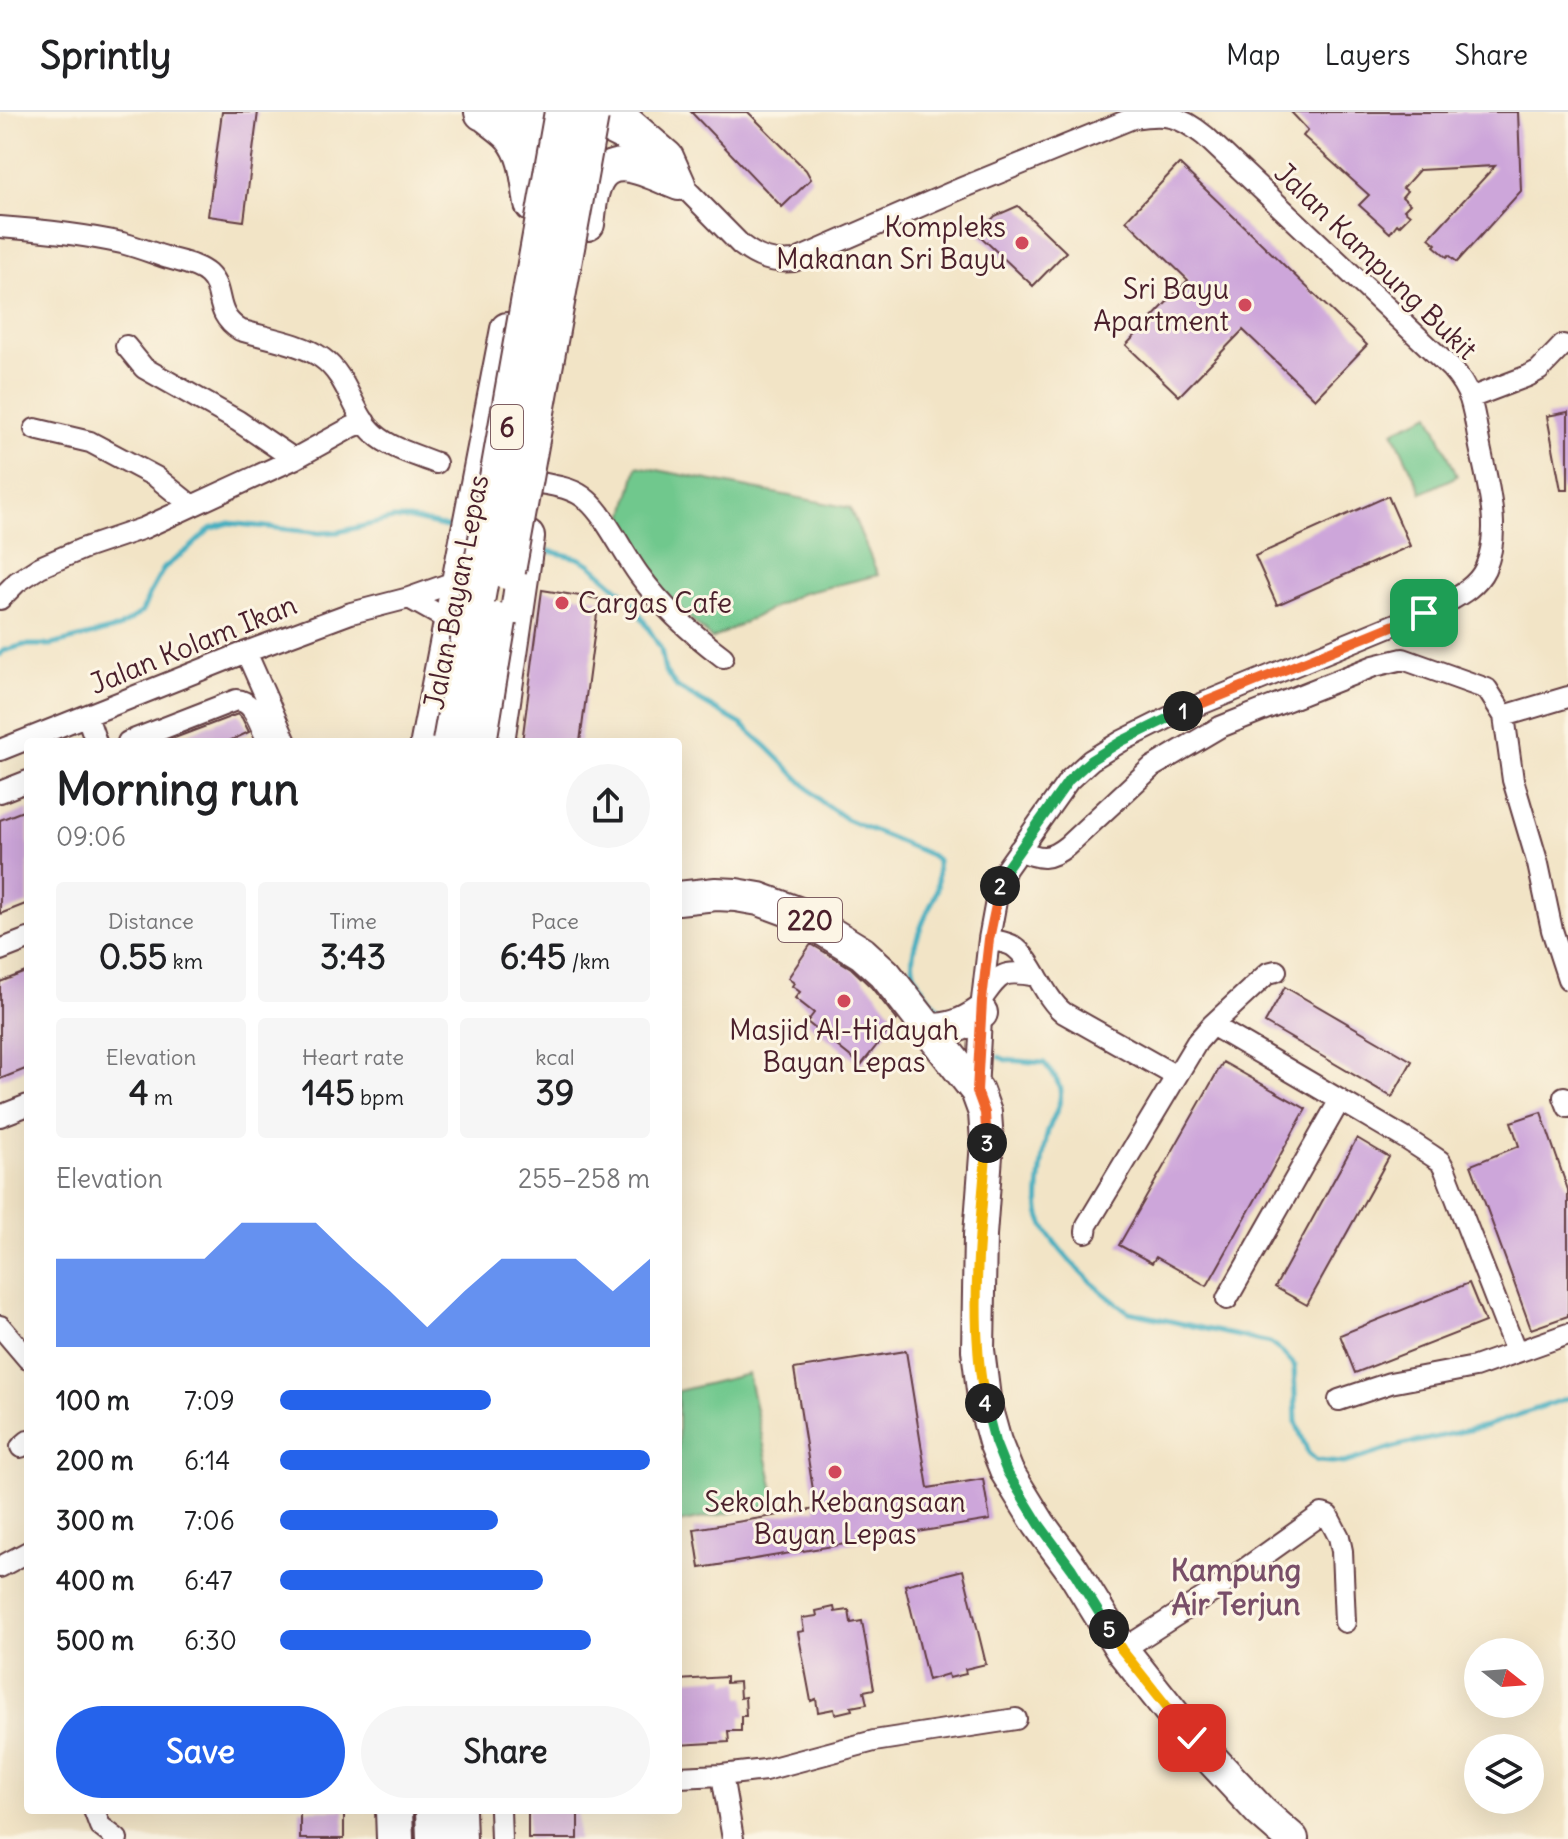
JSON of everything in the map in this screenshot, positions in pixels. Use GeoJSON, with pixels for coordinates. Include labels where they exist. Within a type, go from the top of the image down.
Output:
{"type":"FeatureCollection","features":[{"type":"Feature","properties":{"kind":"highway"},"geometry":{"type":"LineString","coordinates":[[484,112],[581,116]]}},
{"type":"Feature","properties":{"kind":"highway"},"geometry":{"type":"LineString","coordinates":[[484,112],[511,134],[522,150],[528,167],[533,204]]}},
{"type":"Feature","properties":{"kind":"highway","name":"Jalan Bayan Lepas"},"geometry":{"type":"LineString","coordinates":[[437,733],[581,116]]}},
{"type":"Feature","properties":{"kind":"highway","name":"Jalan Bayan Lepas"},"geometry":{"type":"LineString","coordinates":[[492,737],[500,607],[581,116]]}},
{"type":"Feature","properties":{"kind":"highway"},"geometry":{"type":"LineString","coordinates":[[394,1814],[395,1839]]}},
{"type":"Feature","properties":{"kind":"highway"},"geometry":{"type":"LineString","coordinates":[[434,1814],[435,1839]]}},
{"type":"Feature","properties":{"kind":"main road"},"geometry":{"type":"LineString","coordinates":[[581,116],[623,119],[667,157],[679,184]]}},
{"type":"Feature","properties":{"kind":"main road","name":"Jalan Bayan Lepas"},"geometry":{"type":"LineString","coordinates":[[437,733],[440,676],[457,581],[533,204],[581,116]]}},
{"type":"Feature","properties":{"kind":"main road","name":"Jalan Bayan Lepas"},"geometry":{"type":"LineString","coordinates":[[492,737],[506,688],[555,361],[581,116]]}},
{"type":"Feature","properties":{"kind":"main road"},"geometry":{"type":"LineString","coordinates":[[555,361],[571,313],[594,186],[603,171],[612,165],[622,164],[644,169],[679,184]]}},
{"type":"Feature","properties":{"kind":"main road"},"geometry":{"type":"LineString","coordinates":[[440,676],[457,691],[477,698],[487,698],[506,688]]}},
{"type":"Feature","properties":{"kind":"main road"},"geometry":{"type":"LineString","coordinates":[[437,733],[452,706],[464,706],[481,712],[492,737]]}},
{"type":"Feature","properties":{"kind":"main road","name":"220"},"geometry":{"type":"LineString","coordinates":[[682,898],[736,895],[781,906],[862,953],[885,974],[977,1091],[985,1113],[987,1142],[980,1235],[978,1350],[985,1406],[1007,1472],[1122,1650],[1192,1738],[1261,1812],[1292,1839]]}},
{"type":"Feature","properties":{"kind":"main road"},"geometry":{"type":"LineString","coordinates":[[929,1030],[957,1027],[981,1006]]}},
{"type":"Feature","properties":{"kind":"main road"},"geometry":{"type":"LineString","coordinates":[[459,1814],[460,1839]]}},
{"type":"Feature","properties":{"kind":"street","name":"Jalan Kampung Bukit"},"geometry":{"type":"LineString","coordinates":[[679,184],[752,253],[766,260],[794,261],[1133,118],[1152,115],[1192,117],[1205,136],[1451,368],[1470,398],[1493,520],[1491,553],[1484,572],[1461,595],[1434,609],[1172,716],[1122,741],[1091,760],[1069,780],[1006,869],[998,890],[981,1006],[977,1091]]}},
{"type":"Feature","properties":{"kind":"street"},"geometry":{"type":"LineString","coordinates":[[0,227],[61,232],[124,244],[195,266],[207,273],[213,282],[224,317],[232,325],[306,350],[330,365],[373,432],[384,441],[436,463]]}},
{"type":"Feature","properties":{"kind":"street"},"geometry":{"type":"LineString","coordinates":[[1470,398],[1539,370],[1563,345]]}},
{"type":"Feature","properties":{"kind":"street"},"geometry":{"type":"LineString","coordinates":[[126,346],[144,368],[238,421],[294,459]]}},
{"type":"Feature","properties":{"kind":"street"},"geometry":{"type":"LineString","coordinates":[[0,599],[17,582],[40,567],[144,528],[294,459],[365,422]]}},
{"type":"Feature","properties":{"kind":"street"},"geometry":{"type":"LineString","coordinates":[[35,429],[90,442],[156,477],[192,506]]}},
{"type":"Feature","properties":{"kind":"street"},"geometry":{"type":"LineString","coordinates":[[536,482],[574,490],[588,500],[663,607],[723,657]]}},
{"type":"Feature","properties":{"kind":"street","name":"Jalan Kolam Ikan"},"geometry":{"type":"LineString","coordinates":[[31,738],[351,613],[409,598],[457,581]]}},
{"type":"Feature","properties":{"kind":"street"},"geometry":{"type":"LineString","coordinates":[[409,598],[450,621]]}},
{"type":"Feature","properties":{"kind":"street"},"geometry":{"type":"LineString","coordinates":[[246,652],[284,738]]}},
{"type":"Feature","properties":{"kind":"street"},"geometry":{"type":"LineString","coordinates":[[1019,850],[1035,857],[1055,855],[1152,767],[1220,727],[1374,666],[1403,659],[1487,689],[1504,716],[1513,780],[1560,929],[1568,979]]}},
{"type":"Feature","properties":{"kind":"street"},"geometry":{"type":"LineString","coordinates":[[1504,716],[1568,697]]}},
{"type":"Feature","properties":{"kind":"street"},"geometry":{"type":"LineString","coordinates":[[138,738],[236,700],[244,700],[250,705],[267,738]]}},
{"type":"Feature","properties":{"kind":"street"},"geometry":{"type":"LineString","coordinates":[[87,716],[95,738]]}},
{"type":"Feature","properties":{"kind":"street","name":"Jalan Kolam Ikan"},"geometry":{"type":"LineString","coordinates":[[0,750],[24,741]]}},
{"type":"Feature","properties":{"kind":"street"},"geometry":{"type":"LineString","coordinates":[[0,792],[24,783]]}},
{"type":"Feature","properties":{"kind":"street"},"geometry":{"type":"LineString","coordinates":[[989,939],[1016,948],[1052,1003],[1064,1013],[1176,1076]]}},
{"type":"Feature","properties":{"kind":"street"},"geometry":{"type":"LineString","coordinates":[[0,950],[24,941]]}},
{"type":"Feature","properties":{"kind":"street"},"geometry":{"type":"LineString","coordinates":[[1086,1232],[1087,1225],[1197,1042],[1268,973],[1276,971]]}},
{"type":"Feature","properties":{"kind":"street"},"geometry":{"type":"LineString","coordinates":[[981,1006],[997,978],[1014,972],[1037,976]]}},
{"type":"Feature","properties":{"kind":"street"},"geometry":{"type":"LineString","coordinates":[[1212,1025],[1440,1161],[1516,1352]]}},
{"type":"Feature","properties":{"kind":"street"},"geometry":{"type":"LineString","coordinates":[[1227,1299],[1340,1100]]}},
{"type":"Feature","properties":{"kind":"street"},"geometry":{"type":"LineString","coordinates":[[0,1116],[24,1107]]}},
{"type":"Feature","properties":{"kind":"street"},"geometry":{"type":"LineString","coordinates":[[0,1326],[24,1354]]}},
{"type":"Feature","properties":{"kind":"street"},"geometry":{"type":"LineString","coordinates":[[1339,1400],[1390,1383],[1475,1367],[1568,1334]]}},
{"type":"Feature","properties":{"kind":"street"},"geometry":{"type":"LineString","coordinates":[[1122,1650],[1227,1582],[1322,1514],[1328,1516],[1339,1537],[1342,1551],[1345,1622]]}},
{"type":"Feature","properties":{"kind":"street"},"geometry":{"type":"LineString","coordinates":[[0,1567],[24,1554]]}},
{"type":"Feature","properties":{"kind":"street"},"geometry":{"type":"LineString","coordinates":[[682,1777],[765,1770],[874,1741],[1016,1719]]}},
{"type":"Feature","properties":{"kind":"street"},"geometry":{"type":"LineString","coordinates":[[722,1775],[733,1839]]}},
{"type":"Feature","properties":{"kind":"street"},"geometry":{"type":"LineString","coordinates":[[96,1814],[100,1826],[117,1839]]}},
{"type":"Feature","properties":{"kind":"street"},"geometry":{"type":"LineString","coordinates":[[500,1814],[501,1839]]}},
{"type":"Feature","properties":{"kind":"green space"},"geometry":{"type":"Polygon","coordinates":[[[1430,414],[1457,476],[1422,493],[1393,431],[1430,414]]]}},
{"type":"Feature","properties":{"kind":"green space"},"geometry":{"type":"Polygon","coordinates":[[[637,466],[850,508],[878,575],[800,594],[712,639],[653,583],[620,534],[637,466]]]}},
{"type":"Feature","properties":{"kind":"green space"},"geometry":{"type":"Polygon","coordinates":[[[748,1374],[777,1504],[682,1522],[682,1390],[748,1374]]]}},
{"type":"Feature","properties":{"kind":"building"},"geometry":{"type":"Polygon","coordinates":[[[222,112],[258,112],[244,221],[208,216],[222,112]]]}},
{"type":"Feature","properties":{"kind":"building"},"geometry":{"type":"Polygon","coordinates":[[[691,112],[748,112],[806,170],[811,179],[782,207],[691,112]]]}},
{"type":"Feature","properties":{"kind":"building"},"geometry":{"type":"Polygon","coordinates":[[[1291,112],[1518,112],[1521,191],[1457,262],[1434,246],[1436,244],[1429,238],[1495,166],[1419,170],[1403,188],[1407,191],[1402,197],[1410,204],[1404,210],[1410,215],[1390,233],[1359,205],[1369,195],[1303,136],[1308,130],[1291,112]]]}},
{"type":"Feature","properties":{"kind":"building","name":"Sri Bayu Apartment"},"geometry":{"type":"Polygon","coordinates":[[[1179,164],[1367,345],[1315,399],[1243,330],[1179,396],[1126,345],[1188,280],[1126,220],[1179,164]]]}},
{"type":"Feature","properties":{"kind":"building","name":"Kompleks Makanan Sri Bayu"},"geometry":{"type":"Polygon","coordinates":[[[1018,206],[1066,252],[1033,286],[978,234],[995,216],[1018,206]]]}},
{"type":"Feature","properties":{"kind":"building"},"geometry":{"type":"Polygon","coordinates":[[[1568,412],[1568,490],[1561,490],[1547,416],[1568,412]]]}},
{"type":"Feature","properties":{"kind":"building"},"geometry":{"type":"Polygon","coordinates":[[[1388,496],[1410,546],[1277,605],[1255,556],[1388,496]]]}},
{"type":"Feature","properties":{"kind":"building"},"geometry":{"type":"Polygon","coordinates":[[[542,590],[599,599],[581,738],[523,738],[542,590]]]}},
{"type":"Feature","properties":{"kind":"building"},"geometry":{"type":"Polygon","coordinates":[[[238,714],[249,732],[236,738],[175,738],[238,714]]]}},
{"type":"Feature","properties":{"kind":"building"},"geometry":{"type":"Polygon","coordinates":[[[24,811],[24,905],[0,914],[0,820],[24,811]]]}},
{"type":"Feature","properties":{"kind":"building","name":"Masjid Al-Hidayah Bayan Lepas"},"geometry":{"type":"Polygon","coordinates":[[[811,944],[851,968],[897,1020],[861,1065],[807,1022],[814,1013],[795,998],[800,992],[788,978],[811,944]]]}},
{"type":"Feature","properties":{"kind":"building"},"geometry":{"type":"Polygon","coordinates":[[[24,973],[24,1070],[0,1079],[0,982],[24,973]]]}},
{"type":"Feature","properties":{"kind":"building"},"geometry":{"type":"Polygon","coordinates":[[[1285,987],[1412,1061],[1392,1097],[1265,1023],[1285,987]]]}},
{"type":"Feature","properties":{"kind":"building"},"geometry":{"type":"Polygon","coordinates":[[[1223,1062],[1306,1109],[1207,1286],[1156,1257],[1152,1263],[1119,1245],[1223,1062]]]}},
{"type":"Feature","properties":{"kind":"building"},"geometry":{"type":"Polygon","coordinates":[[[1541,1112],[1568,1190],[1568,1316],[1531,1329],[1471,1165],[1519,1146],[1511,1122],[1541,1112]]]}},
{"type":"Feature","properties":{"kind":"building"},"geometry":{"type":"Polygon","coordinates":[[[1357,1138],[1389,1157],[1307,1305],[1275,1287],[1357,1138]]]}},
{"type":"Feature","properties":{"kind":"building"},"geometry":{"type":"Polygon","coordinates":[[[1469,1283],[1485,1322],[1355,1373],[1340,1335],[1469,1283]]]}},
{"type":"Feature","properties":{"kind":"building"},"geometry":{"type":"Polygon","coordinates":[[[906,1351],[928,1488],[983,1479],[990,1520],[700,1568],[694,1529],[816,1509],[794,1369],[906,1351]]]}},
{"type":"Feature","properties":{"kind":"building"},"geometry":{"type":"Polygon","coordinates":[[[963,1570],[986,1664],[965,1669],[966,1674],[949,1678],[948,1674],[928,1680],[905,1585],[963,1570]]]}},
{"type":"Feature","properties":{"kind":"building"},"geometry":{"type":"Polygon","coordinates":[[[834,1607],[835,1612],[849,1610],[851,1623],[862,1621],[874,1689],[864,1691],[867,1704],[835,1714],[834,1709],[818,1712],[816,1699],[811,1701],[798,1632],[804,1631],[802,1618],[817,1616],[816,1611],[834,1607]]]}},
{"type":"Feature","properties":{"kind":"building"},"geometry":{"type":"Polygon","coordinates":[[[726,1677],[726,1683],[739,1682],[740,1698],[745,1697],[746,1716],[741,1716],[741,1731],[728,1731],[729,1742],[682,1745],[682,1680],[726,1677]]]}},
{"type":"Feature","properties":{"kind":"building"},"geometry":{"type":"Polygon","coordinates":[[[300,1814],[344,1814],[344,1839],[300,1839],[300,1814]]]}},
{"type":"Feature","properties":{"kind":"building"},"geometry":{"type":"Polygon","coordinates":[[[528,1814],[578,1814],[578,1839],[528,1839],[528,1814]]]}},
{"type":"Feature","properties":{"kind":"waterway"},"geometry":{"type":"LineString","coordinates":[[0,655],[3,651],[24,645],[51,645],[118,628],[142,612],[164,568],[210,529],[229,523],[320,533],[338,532],[393,519],[410,519],[456,529]]}},
{"type":"Feature","properties":{"kind":"waterway"},"geometry":{"type":"LineString","coordinates":[[536,548],[590,564],[631,600],[661,649],[665,671],[677,687],[742,725],[822,802],[846,819],[937,860],[937,888],[919,931],[913,967],[922,987],[942,1011]]}},
{"type":"Feature","properties":{"kind":"waterway"},"geometry":{"type":"LineString","coordinates":[[999,1057],[1044,1063],[1060,1089],[1060,1101],[1044,1149],[1039,1211],[1043,1224],[1063,1253],[1090,1281],[1129,1312],[1270,1343],[1282,1352],[1294,1365],[1296,1422],[1308,1453],[1317,1461],[1344,1463],[1398,1446],[1486,1426],[1568,1398]]}},
{"type":"Feature","properties":{"kind":"place","name":"Kompleks Makanan Sri Bayu"},"geometry":{"type":"Point","coordinates":[1022,243]}},
{"type":"Feature","properties":{"kind":"place","name":"Sri Bayu Apartment"},"geometry":{"type":"Point","coordinates":[1245,305]}},
{"type":"Feature","properties":{"kind":"place","name":"Cargas Cafe"},"geometry":{"type":"Point","coordinates":[562,603]}},
{"type":"Feature","properties":{"kind":"place","name":"Masjid Al-Hidayah Bayan Lepas"},"geometry":{"type":"Point","coordinates":[844,1001]}},
{"type":"Feature","properties":{"kind":"place","name":"Sekolah Kebangsaan Bayan Lepas"},"geometry":{"type":"Point","coordinates":[835,1472]}},
{"type":"Feature","properties":{"kind":"district","name":"Kampung Air Terjun"},"geometry":{"type":"Point","coordinates":[1236,1587]}},
{"type":"Feature","properties":{"kind":"route"},"geometry":{"type":"LineString","coordinates":[[1192,1738],[1122,1650],[1072,1569],[1025,1502],[1007,1472],[985,1406],[977,1327],[987,1142],[985,1113],[977,1091],[982,1000],[998,890],[1006,869],[1069,780],[1091,760],[1172,716],[1424,613]]}}]}
